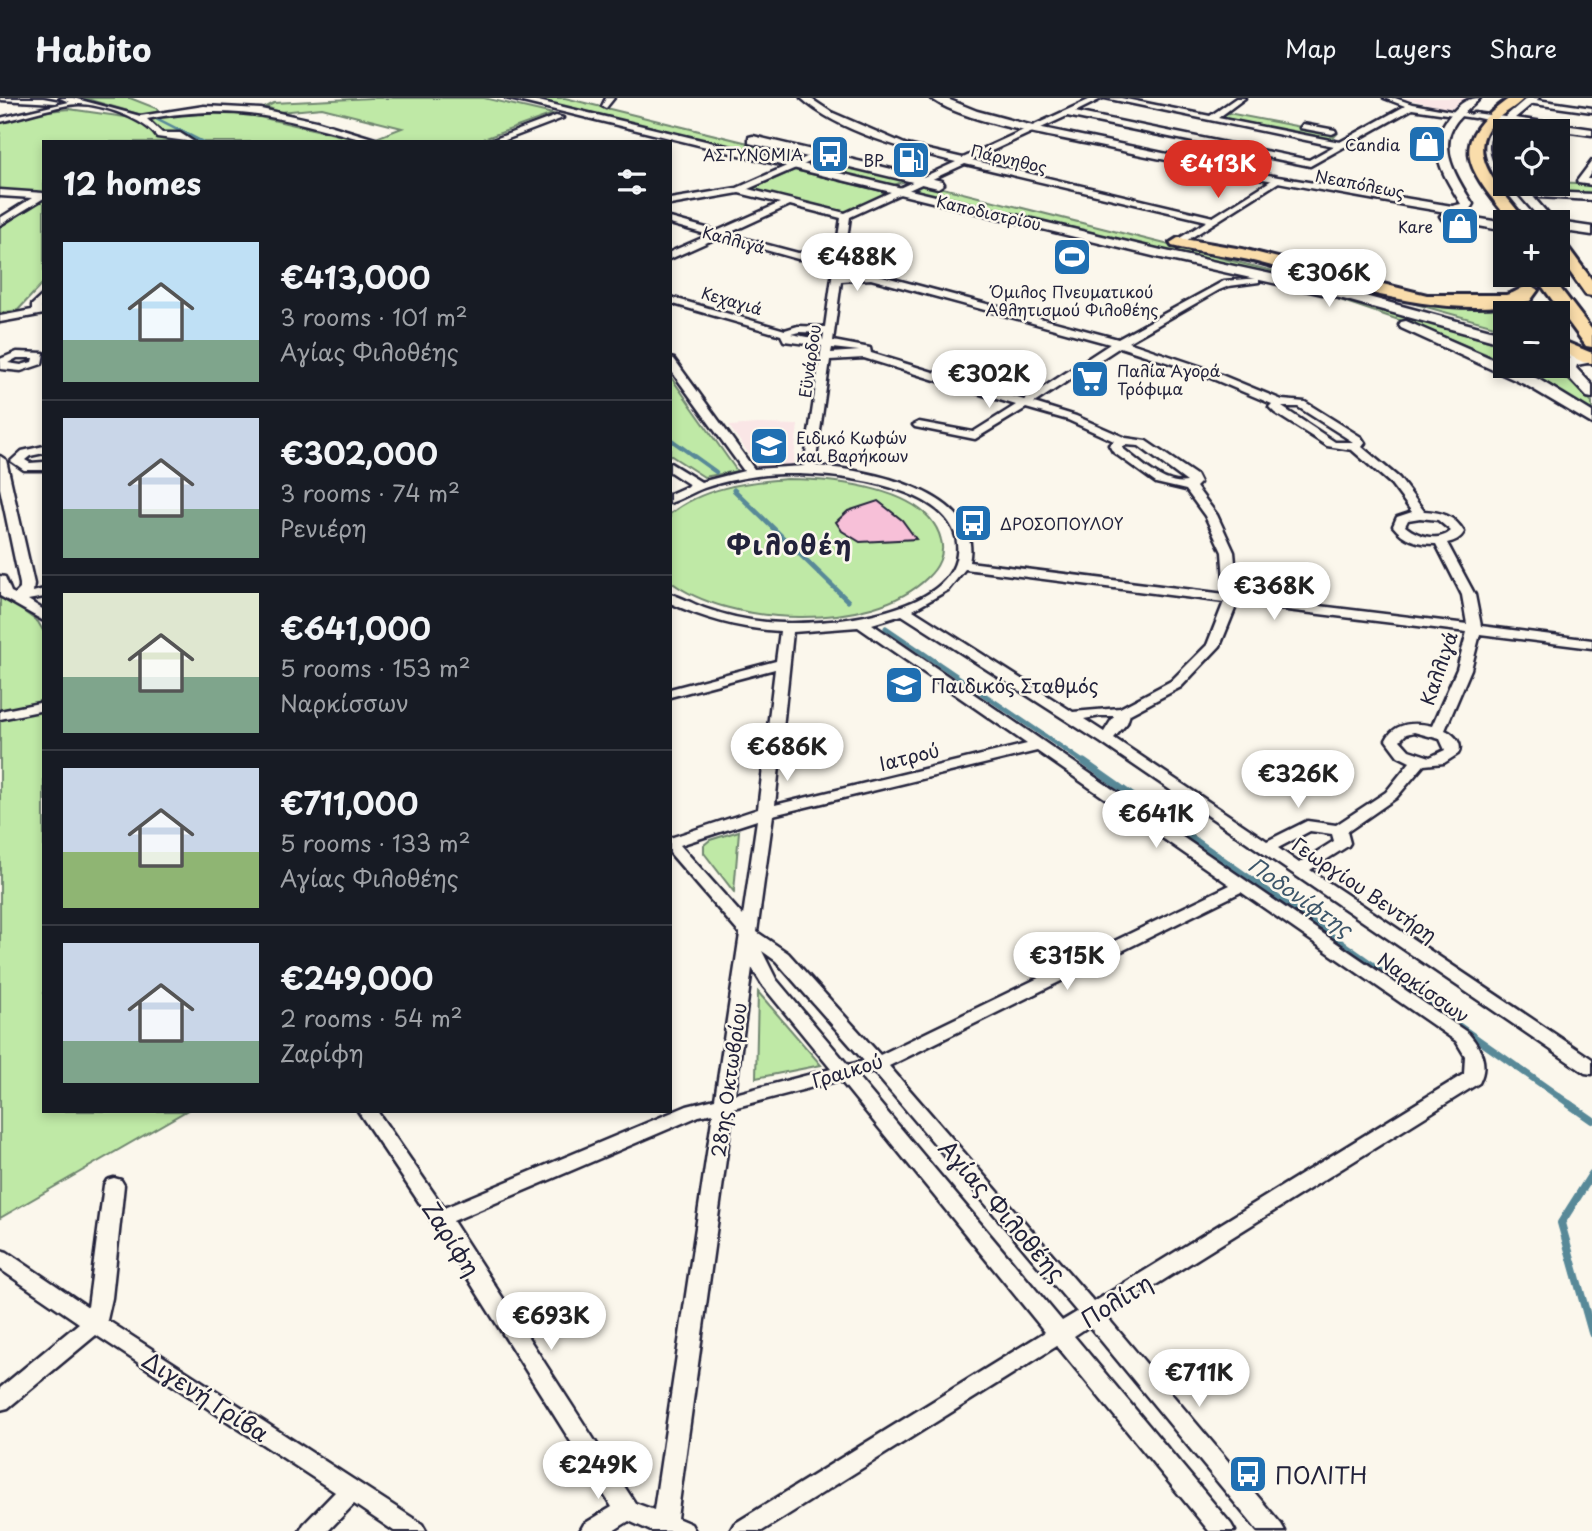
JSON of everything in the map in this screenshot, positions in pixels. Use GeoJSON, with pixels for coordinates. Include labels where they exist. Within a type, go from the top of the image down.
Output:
{"type":"FeatureCollection","features":[{"type":"Feature","properties":{"kind":"main road","name":"Καποδιστρίου"},"geometry":{"type":"LineString","coordinates":[[512,98],[1161,254],[1339,293],[1493,336]]}},
{"type":"Feature","properties":{"kind":"main road"},"geometry":{"type":"LineString","coordinates":[[1491,98],[1474,116],[1464,135],[1461,155],[1471,179],[1501,210]]}},
{"type":"Feature","properties":{"kind":"main road"},"geometry":{"type":"LineString","coordinates":[[1506,210],[1475,156],[1480,131],[1491,118],[1527,99]]}},
{"type":"Feature","properties":{"kind":"main road","name":"Καποδιστρίου"},"geometry":{"type":"LineString","coordinates":[[740,137],[947,186]]}},
{"type":"Feature","properties":{"kind":"main road"},"geometry":{"type":"LineString","coordinates":[[1150,236],[1365,290],[1493,327]]}},
{"type":"Feature","properties":{"kind":"main road"},"geometry":{"type":"LineString","coordinates":[[1178,243],[1242,254],[1420,299],[1506,300],[1524,297],[1526,287]]}},
{"type":"Feature","properties":{"kind":"main road"},"geometry":{"type":"LineString","coordinates":[[1161,254],[1193,265],[1333,300],[1434,336],[1532,382],[1592,419]]}},
{"type":"Feature","properties":{"kind":"main road"},"geometry":{"type":"LineString","coordinates":[[1570,258],[1592,276]]}},
{"type":"Feature","properties":{"kind":"main road"},"geometry":{"type":"LineString","coordinates":[[1570,261],[1592,290]]}},
{"type":"Feature","properties":{"kind":"main road"},"geometry":{"type":"LineString","coordinates":[[1554,287],[1592,321]]}},
{"type":"Feature","properties":{"kind":"main road"},"geometry":{"type":"LineString","coordinates":[[1564,287],[1591,353]]}},
{"type":"Feature","properties":{"kind":"main road"},"geometry":{"type":"LineString","coordinates":[[1570,347],[1591,353]]}},
{"type":"Feature","properties":{"kind":"main road"},"geometry":{"type":"LineString","coordinates":[[1570,352],[1591,353]]}},
{"type":"Feature","properties":{"kind":"street"},"geometry":{"type":"LineString","coordinates":[[0,98],[78,102],[140,118],[170,130],[172,135]]}},
{"type":"Feature","properties":{"kind":"street","name":"Πάρνηθος"},"geometry":{"type":"LineString","coordinates":[[805,98],[828,114],[862,131],[904,147],[1215,220]]}},
{"type":"Feature","properties":{"kind":"street","name":"Νεαπόλεως"},"geometry":{"type":"LineString","coordinates":[[926,98],[963,114],[1029,131],[1276,182],[1493,219]]}},
{"type":"Feature","properties":{"kind":"street","name":"Νεαπόλεως"},"geometry":{"type":"LineString","coordinates":[[936,98],[1029,131]]}},
{"type":"Feature","properties":{"kind":"street"},"geometry":{"type":"LineString","coordinates":[[739,190],[846,216],[1099,98]]}},
{"type":"Feature","properties":{"kind":"street"},"geometry":{"type":"LineString","coordinates":[[1109,98],[1129,99],[1341,145]]}},
{"type":"Feature","properties":{"kind":"street"},"geometry":{"type":"LineString","coordinates":[[1158,98],[1239,114]]}},
{"type":"Feature","properties":{"kind":"street"},"geometry":{"type":"LineString","coordinates":[[1213,118],[1241,98]]}},
{"type":"Feature","properties":{"kind":"street"},"geometry":{"type":"LineString","coordinates":[[1388,98],[1411,106],[1499,119]]}},
{"type":"Feature","properties":{"kind":"street"},"geometry":{"type":"LineString","coordinates":[[1454,114],[1475,98]]}},
{"type":"Feature","properties":{"kind":"street"},"geometry":{"type":"LineString","coordinates":[[1508,119],[1527,99],[1592,110]]}},
{"type":"Feature","properties":{"kind":"street"},"geometry":{"type":"LineString","coordinates":[[0,120],[78,102]]}},
{"type":"Feature","properties":{"kind":"street"},"geometry":{"type":"LineString","coordinates":[[1066,113],[1310,163],[1411,106]]}},
{"type":"Feature","properties":{"kind":"street"},"geometry":{"type":"LineString","coordinates":[[140,118],[193,109],[241,109],[302,120],[374,140]]}},
{"type":"Feature","properties":{"kind":"street","name":"Νεαπόλεως"},"geometry":{"type":"LineString","coordinates":[[1276,182],[1457,210],[1466,208],[1467,204],[1448,174],[1439,147],[1454,114]]}},
{"type":"Feature","properties":{"kind":"street"},"geometry":{"type":"LineString","coordinates":[[497,140],[559,118]]}},
{"type":"Feature","properties":{"kind":"street"},"geometry":{"type":"LineString","coordinates":[[1292,124],[1332,132]]}},
{"type":"Feature","properties":{"kind":"street"},"geometry":{"type":"LineString","coordinates":[[153,125],[161,138],[172,135],[185,140]]}},
{"type":"Feature","properties":{"kind":"street"},"geometry":{"type":"LineString","coordinates":[[1570,129],[1592,132]]}},
{"type":"Feature","properties":{"kind":"street"},"geometry":{"type":"LineString","coordinates":[[672,202],[739,190],[818,155]]}},
{"type":"Feature","properties":{"kind":"street"},"geometry":{"type":"LineString","coordinates":[[1592,164],[1581,181],[1592,182]]}},
{"type":"Feature","properties":{"kind":"street"},"geometry":{"type":"LineString","coordinates":[[1178,243],[1276,182]]}},
{"type":"Feature","properties":{"kind":"street"},"geometry":{"type":"LineString","coordinates":[[0,194],[42,196]]}},
{"type":"Feature","properties":{"kind":"street"},"geometry":{"type":"LineString","coordinates":[[1570,195],[1592,197]]}},
{"type":"Feature","properties":{"kind":"street"},"geometry":{"type":"LineString","coordinates":[[0,222],[42,196]]}},
{"type":"Feature","properties":{"kind":"street"},"geometry":{"type":"LineString","coordinates":[[1526,196],[1538,210]]}},
{"type":"Feature","properties":{"kind":"street"},"geometry":{"type":"LineString","coordinates":[[672,255],[789,202]]}},
{"type":"Feature","properties":{"kind":"street","name":"Εϋνάρδου"},"geometry":{"type":"LineString","coordinates":[[809,470],[846,216]]}},
{"type":"Feature","properties":{"kind":"street","name":"Καλλιγά"},"geometry":{"type":"LineString","coordinates":[[672,222],[798,256],[840,253]]}},
{"type":"Feature","properties":{"kind":"street"},"geometry":{"type":"LineString","coordinates":[[1570,228],[1592,231]]}},
{"type":"Feature","properties":{"kind":"street","name":"Καλλιγά"},"geometry":{"type":"LineString","coordinates":[[798,256],[796,259],[799,262],[871,270],[874,274],[871,276]]}},
{"type":"Feature","properties":{"kind":"street","name":"Καλλιγά"},"geometry":{"type":"LineString","coordinates":[[837,278],[871,276],[1119,342],[1198,369],[1280,402],[1304,406],[1357,439],[1359,443],[1355,447]]}},
{"type":"Feature","properties":{"kind":"street"},"geometry":{"type":"LineString","coordinates":[[919,425],[975,436],[1119,342],[1227,283],[1256,280]]}},
{"type":"Feature","properties":{"kind":"street","name":"Κεχαγιά"},"geometry":{"type":"LineString","coordinates":[[672,301],[785,333],[797,329],[829,330]]}},
{"type":"Feature","properties":{"kind":"street"},"geometry":{"type":"LineString","coordinates":[[0,319],[41,312]]}},
{"type":"Feature","properties":{"kind":"street","name":"Κεχαγιά"},"geometry":{"type":"LineString","coordinates":[[785,333],[785,337],[792,340],[861,348],[866,350],[865,355]]}},
{"type":"Feature","properties":{"kind":"street"},"geometry":{"type":"LineString","coordinates":[[1591,353],[1568,365],[1571,374],[1592,394]]}},
{"type":"Feature","properties":{"kind":"street","name":"Κεχαγιά"},"geometry":{"type":"LineString","coordinates":[[825,357],[865,355],[1072,418],[1124,441],[1145,444],[1192,478],[1194,483],[1189,486],[1210,515],[1228,552],[1232,599],[1213,646],[1177,684],[1123,712],[1069,717]]}},
{"type":"Feature","properties":{"kind":"street"},"geometry":{"type":"LineString","coordinates":[[672,364],[751,473]]}},
{"type":"Feature","properties":{"kind":"street","name":"Καλλιγά"},"geometry":{"type":"LineString","coordinates":[[1280,402],[1275,407],[1279,411],[1331,444],[1355,447],[1395,481],[1420,514]]}},
{"type":"Feature","properties":{"kind":"street"},"geometry":{"type":"LineString","coordinates":[[1124,441],[1115,445],[1118,450],[1166,484],[1179,488],[1189,486]]}},
{"type":"Feature","properties":{"kind":"street"},"geometry":{"type":"LineString","coordinates":[[42,449],[26,453],[17,461],[28,467],[42,467]]}},
{"type":"Feature","properties":{"kind":"street"},"geometry":{"type":"LineString","coordinates":[[0,460],[27,584],[27,590],[17,599]]}},
{"type":"Feature","properties":{"kind":"street"},"geometry":{"type":"LineString","coordinates":[[672,467],[699,486]]}},
{"type":"Feature","properties":{"kind":"street"},"geometry":{"type":"LineString","coordinates":[[672,498],[699,486],[751,473],[809,470],[879,480],[932,502],[945,511],[961,533],[965,545],[961,565],[940,590],[903,610],[860,622],[786,627],[717,617],[672,599]]}},
{"type":"Feature","properties":{"kind":"street"},"geometry":{"type":"LineString","coordinates":[[1420,514],[1442,517],[1457,528],[1455,536],[1440,541],[1411,536],[1398,526],[1403,517],[1420,514]]}},
{"type":"Feature","properties":{"kind":"street","name":"Καλλιγά"},"geometry":{"type":"LineString","coordinates":[[1437,732],[1459,683],[1474,629],[1464,585],[1440,541]]}},
{"type":"Feature","properties":{"kind":"street"},"geometry":{"type":"LineString","coordinates":[[961,565],[1592,644]]}},
{"type":"Feature","properties":{"kind":"street"},"geometry":{"type":"LineString","coordinates":[[42,580],[27,584],[1,584],[5,594],[42,616]]}},
{"type":"Feature","properties":{"kind":"street"},"geometry":{"type":"LineString","coordinates":[[17,599],[42,593]]}},
{"type":"Feature","properties":{"kind":"street","name":"Γεωργίου Βεντήρη"},"geometry":{"type":"LineString","coordinates":[[903,610],[1105,739],[1592,1068]]}},
{"type":"Feature","properties":{"kind":"street","name":"Ναρκίσσων"},"geometry":{"type":"LineString","coordinates":[[860,622],[1462,1037],[1475,1058]]}},
{"type":"Feature","properties":{"kind":"street","name":"28ης Οκτωβρίου"},"geometry":{"type":"LineString","coordinates":[[670,1529],[766,812],[786,627]]}},
{"type":"Feature","properties":{"kind":"street"},"geometry":{"type":"LineString","coordinates":[[672,692],[783,663]]}},
{"type":"Feature","properties":{"kind":"street"},"geometry":{"type":"LineString","coordinates":[[0,715],[42,706]]}},
{"type":"Feature","properties":{"kind":"street","name":"Κεχαγιά"},"geometry":{"type":"LineString","coordinates":[[1105,739],[1120,723],[1123,712]]}},
{"type":"Feature","properties":{"kind":"street","name":"Καλλιγά"},"geometry":{"type":"LineString","coordinates":[[1414,728],[1437,732],[1451,741],[1453,751],[1441,760],[1420,760],[1395,747],[1392,740],[1395,735],[1405,729],[1414,728]]}},
{"type":"Feature","properties":{"kind":"street","name":"Ιατρού"},"geometry":{"type":"LineString","coordinates":[[672,842],[766,812],[1038,746]]}},
{"type":"Feature","properties":{"kind":"street"},"geometry":{"type":"LineString","coordinates":[[1266,848],[1307,826],[1339,830],[1391,795],[1420,760]]}},
{"type":"Feature","properties":{"kind":"street"},"geometry":{"type":"LineString","coordinates":[[1299,870],[1342,843],[1339,830]]}},
{"type":"Feature","properties":{"kind":"street","name":"Αγίας Φιλοθέης"},"geometry":{"type":"LineString","coordinates":[[672,845],[748,933],[782,957],[877,1064],[1273,1531]]}},
{"type":"Feature","properties":{"kind":"street","name":"Γραικού"},"geometry":{"type":"LineString","coordinates":[[440,1218],[694,1111],[877,1064],[1240,886]]}},
{"type":"Feature","properties":{"kind":"street","name":"Αγίας Φιλοθέης"},"geometry":{"type":"LineString","coordinates":[[748,933],[755,958],[769,982],[1223,1531]]}},
{"type":"Feature","properties":{"kind":"street","name":"Πολίτη"},"geometry":{"type":"LineString","coordinates":[[742,1531],[1472,1078],[1476,1069],[1475,1058]]}},
{"type":"Feature","properties":{"kind":"street","name":"Ζαρίφη"},"geometry":{"type":"LineString","coordinates":[[368,1113],[440,1218],[627,1510]]}},
{"type":"Feature","properties":{"kind":"street"},"geometry":{"type":"LineString","coordinates":[[0,1401],[95,1323],[101,1298],[114,1185]]}},
{"type":"Feature","properties":{"kind":"street","name":"Διγενή Γρίβα"},"geometry":{"type":"LineString","coordinates":[[0,1258],[414,1531]]}},
{"type":"Feature","properties":{"kind":"street"},"geometry":{"type":"LineString","coordinates":[[312,1531],[352,1491]]}},
{"type":"Feature","properties":{"kind":"street"},"geometry":{"type":"LineString","coordinates":[[592,1531],[627,1510],[670,1529]]}},
{"type":"Feature","properties":{"kind":"shaded area"},"geometry":{"type":"Polygon","coordinates":[[[1402,98],[1470,98],[1453,110],[1402,98]]]}},
{"type":"Feature","properties":{"kind":"shaded area","name":"Ειδικό Κωφών και Βαρήκοων"},"geometry":{"type":"Polygon","coordinates":[[[798,425],[793,465],[759,468],[729,426],[798,425]]]}},
{"type":"Feature","properties":{"kind":"green space"},"geometry":{"type":"Polygon","coordinates":[[[83,98],[130,98],[158,109],[157,112],[142,115],[83,98]]]}},
{"type":"Feature","properties":{"kind":"green space"},"geometry":{"type":"Polygon","coordinates":[[[371,98],[484,98],[553,114],[481,140],[384,140],[376,138],[402,128],[322,108],[280,112],[266,107],[274,103],[371,98]]]}},
{"type":"Feature","properties":{"kind":"green space"},"geometry":{"type":"Polygon","coordinates":[[[521,98],[565,98],[801,156],[788,161],[521,98]]]}},
{"type":"Feature","properties":{"kind":"green space"},"geometry":{"type":"Polygon","coordinates":[[[69,109],[132,118],[189,112],[242,113],[356,139],[42,140],[42,193],[0,190],[0,121],[37,112],[69,109]]]}},
{"type":"Feature","properties":{"kind":"green space"},"geometry":{"type":"Polygon","coordinates":[[[1228,113],[1337,134],[1331,140],[1219,117],[1228,113]]]}},
{"type":"Feature","properties":{"kind":"green space"},"geometry":{"type":"Polygon","coordinates":[[[823,160],[905,181],[894,185],[883,184],[807,165],[823,160]]]}},
{"type":"Feature","properties":{"kind":"green space"},"geometry":{"type":"Polygon","coordinates":[[[795,170],[890,193],[844,213],[747,191],[795,170]]]}},
{"type":"Feature","properties":{"kind":"green space"},"geometry":{"type":"Polygon","coordinates":[[[1570,183],[1592,184],[1592,195],[1570,194],[1570,183]]]}},
{"type":"Feature","properties":{"kind":"green space"},"geometry":{"type":"Polygon","coordinates":[[[921,186],[935,186],[1352,291],[1082,232],[913,191],[921,186]]]}},
{"type":"Feature","properties":{"kind":"green space"},"geometry":{"type":"Polygon","coordinates":[[[42,198],[42,284],[18,310],[0,313],[0,227],[42,198]]]}},
{"type":"Feature","properties":{"kind":"green space"},"geometry":{"type":"Polygon","coordinates":[[[1317,292],[1493,342],[1493,357],[1431,331],[1317,292]]]}},
{"type":"Feature","properties":{"kind":"green space"},"geometry":{"type":"Polygon","coordinates":[[[1405,301],[1493,302],[1493,326],[1405,301]]]}},
{"type":"Feature","properties":{"kind":"green space"},"geometry":{"type":"Polygon","coordinates":[[[1534,378],[1566,378],[1592,403],[1592,413],[1534,378]]]}},
{"type":"Feature","properties":{"kind":"green space"},"geometry":{"type":"Polygon","coordinates":[[[672,379],[737,471],[704,477],[672,456],[672,379]]]}},
{"type":"Feature","properties":{"kind":"green space"},"geometry":{"type":"Polygon","coordinates":[[[787,479],[828,481],[851,484],[898,497],[918,508],[933,522],[941,540],[941,556],[927,578],[903,596],[872,608],[837,615],[763,615],[727,608],[695,596],[672,582],[672,513],[710,492],[756,482],[787,479]]]}},
{"type":"Feature","properties":{"kind":"green space"},"geometry":{"type":"Polygon","coordinates":[[[0,594],[38,622],[42,629],[42,1113],[183,1113],[0,1218],[0,594]]]}},
{"type":"Feature","properties":{"kind":"green space"},"geometry":{"type":"Polygon","coordinates":[[[739,831],[734,892],[704,853],[704,845],[710,840],[739,831]]]}},
{"type":"Feature","properties":{"kind":"green space"},"geometry":{"type":"Polygon","coordinates":[[[758,992],[821,1065],[756,1078],[758,992]]]}},
{"type":"Feature","properties":{"kind":"building","name":"Φιλοθέη"},"geometry":{"type":"Polygon","coordinates":[[[878,501],[902,520],[916,539],[860,542],[842,531],[836,522],[848,511],[878,501]]]}},
{"type":"Feature","properties":{"kind":"waterway","name":"Ποδονίφτης"},"geometry":{"type":"LineString","coordinates":[[157,119],[198,140]]}},
{"type":"Feature","properties":{"kind":"waterway","name":"Ποδονίφτης"},"geometry":{"type":"LineString","coordinates":[[672,440],[716,472]]}},
{"type":"Feature","properties":{"kind":"waterway","name":"Ποδονίφτης"},"geometry":{"type":"LineString","coordinates":[[734,490],[848,601]]}},
{"type":"Feature","properties":{"kind":"waterway","name":"Ποδονίφτης"},"geometry":{"type":"LineString","coordinates":[[886,628],[1086,764]]}},
{"type":"Feature","properties":{"kind":"waterway","name":"Ποδονίφτης"},"geometry":{"type":"LineString","coordinates":[[1084,762],[1571,1105]]}},
{"type":"Feature","properties":{"kind":"waterway","name":"Ποδονίφτης"},"geometry":{"type":"LineString","coordinates":[[1569,1104],[1592,1120]]}},
{"type":"Feature","properties":{"kind":"waterway","name":"Ποδονίφτης"},"geometry":{"type":"LineString","coordinates":[[1592,1174],[1561,1223],[1592,1333]]}},
{"type":"Feature","properties":{"kind":"place","name":"Candia"},"geometry":{"type":"Point","coordinates":[1427,144]}},
{"type":"Feature","properties":{"kind":"place","name":"ΑΣΤΥΝΟΜΙΑ"},"geometry":{"type":"Point","coordinates":[830,154]}},
{"type":"Feature","properties":{"kind":"place","name":"BP"},"geometry":{"type":"Point","coordinates":[911,160]}},
{"type":"Feature","properties":{"kind":"place","name":"Kare"},"geometry":{"type":"Point","coordinates":[1460,226]}},
{"type":"Feature","properties":{"kind":"place","name":"Όμιλος Πνευματικού Αθλητισμού Φιλοθέης"},"geometry":{"type":"Point","coordinates":[1072,257]}},
{"type":"Feature","properties":{"kind":"place","name":"Παλία Αγορά Τρόφιμα"},"geometry":{"type":"Point","coordinates":[1090,379]}},
{"type":"Feature","properties":{"kind":"place","name":"Ειδικό Κωφών και Βαρήκοων"},"geometry":{"type":"Point","coordinates":[769,446]}},
{"type":"Feature","properties":{"kind":"place","name":"ΔΡΟΣΟΠΟΥΛΟΥ"},"geometry":{"type":"Point","coordinates":[973,523]}},
{"type":"Feature","properties":{"kind":"place","name":"Παιδικός Σταθμός"},"geometry":{"type":"Point","coordinates":[904,685]}},
{"type":"Feature","properties":{"kind":"place","name":"ΠΟΛΙΤΗ"},"geometry":{"type":"Point","coordinates":[1248,1474]}},
{"type":"Feature","properties":{"kind":"district","name":"Φιλοθέη"},"geometry":{"type":"Point","coordinates":[790,544]}}]}
